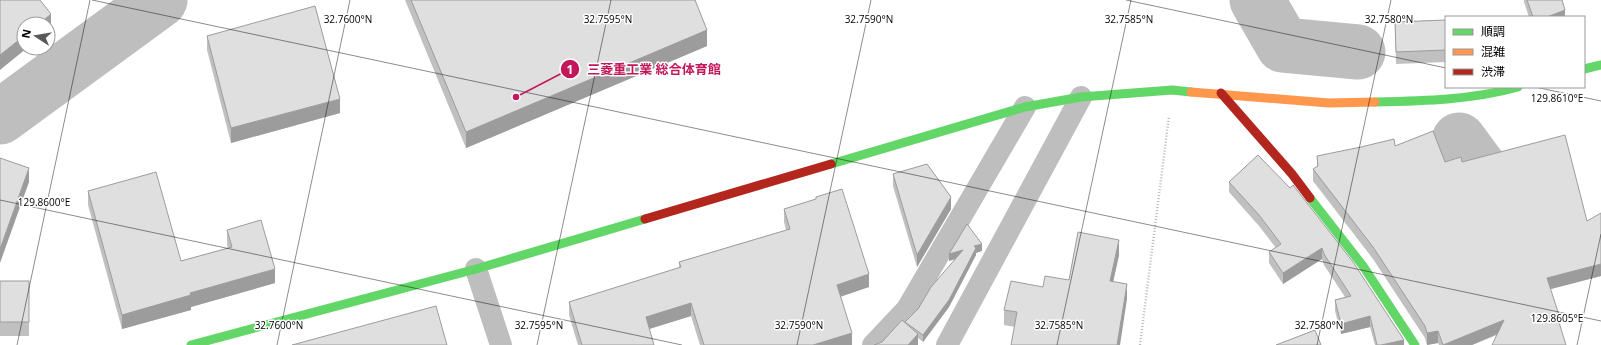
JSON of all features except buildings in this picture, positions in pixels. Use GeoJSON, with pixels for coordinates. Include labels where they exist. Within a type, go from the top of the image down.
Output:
{"type":"FeatureCollection","features":[{"type":"Feature","properties":{"kind":"street"},"geometry":{"type":"LineString","coordinates":[[1585,69],[1601,65]]}},
{"type":"Feature","properties":{"kind":"street"},"geometry":{"type":"LineString","coordinates":[[191,345],[476,269],[1025,107],[1082,97],[1172,90],[1329,102],[1428,101],[1498,92],[1514,88]]}},
{"type":"Feature","properties":{"kind":"street"},"geometry":{"type":"LineString","coordinates":[[1221,94],[1297,180],[1363,266],[1415,345]]}},
{"type":"Feature","properties":{"kind":"street"},"geometry":{"type":"LineString","coordinates":[[947,345],[1082,97]]}},
{"type":"Feature","properties":{"kind":"street"},"geometry":{"type":"LineString","coordinates":[[873,345],[907,309],[1025,107]]}},
{"type":"Feature","properties":{"kind":"street"},"geometry":{"type":"LineString","coordinates":[[476,269],[501,345]]}},
{"type":"Feature","properties":{"kind":"path"},"geometry":{"type":"LineString","coordinates":[[1140,345],[1172,90]]}},
{"type":"Feature","properties":{"kind":"waterway"},"geometry":{"type":"LineString","coordinates":[[0,117],[160,0]]}},
{"type":"Feature","properties":{"kind":"waterway"},"geometry":{"type":"LineString","coordinates":[[1257,0],[1283,45],[1358,52]]}},
{"type":"Feature","properties":{"kind":"waterway"},"geometry":{"type":"LineString","coordinates":[[1459,140],[1492,185],[1509,282],[1531,345]]}},
{"type":"Feature","properties":{"kind":"traffic: fast"},"geometry":{"type":"LineString","coordinates":[[1585,69],[1601,65]]}},
{"type":"Feature","properties":{"kind":"traffic: fast"},"geometry":{"type":"LineString","coordinates":[[1375,102],[1465,97],[1483,95],[1514,88]]}},
{"type":"Feature","properties":{"kind":"traffic: fast"},"geometry":{"type":"LineString","coordinates":[[831,164],[1025,107],[1081,97],[1172,90],[1191,92]]}},
{"type":"Feature","properties":{"kind":"traffic: fast"},"geometry":{"type":"LineString","coordinates":[[1310,198],[1363,266],[1415,345]]}},
{"type":"Feature","properties":{"kind":"traffic: fast"},"geometry":{"type":"LineString","coordinates":[[191,345],[476,269],[645,219]]}},
{"type":"Feature","properties":{"kind":"traffic: slow"},"geometry":{"type":"LineString","coordinates":[[1191,92],[1329,103],[1375,102]]}},
{"type":"Feature","properties":{"kind":"traffic: jam"},"geometry":{"type":"LineString","coordinates":[[1221,93],[1292,174],[1310,198]]}},
{"type":"Feature","properties":{"kind":"traffic: jam"},"geometry":{"type":"LineString","coordinates":[[645,219],[831,164]]}},
{"type":"Feature","properties":{"kind":"place","name":"三菱重工業 総合体育館"},"geometry":{"type":"Point","coordinates":[516,97]}}]}
